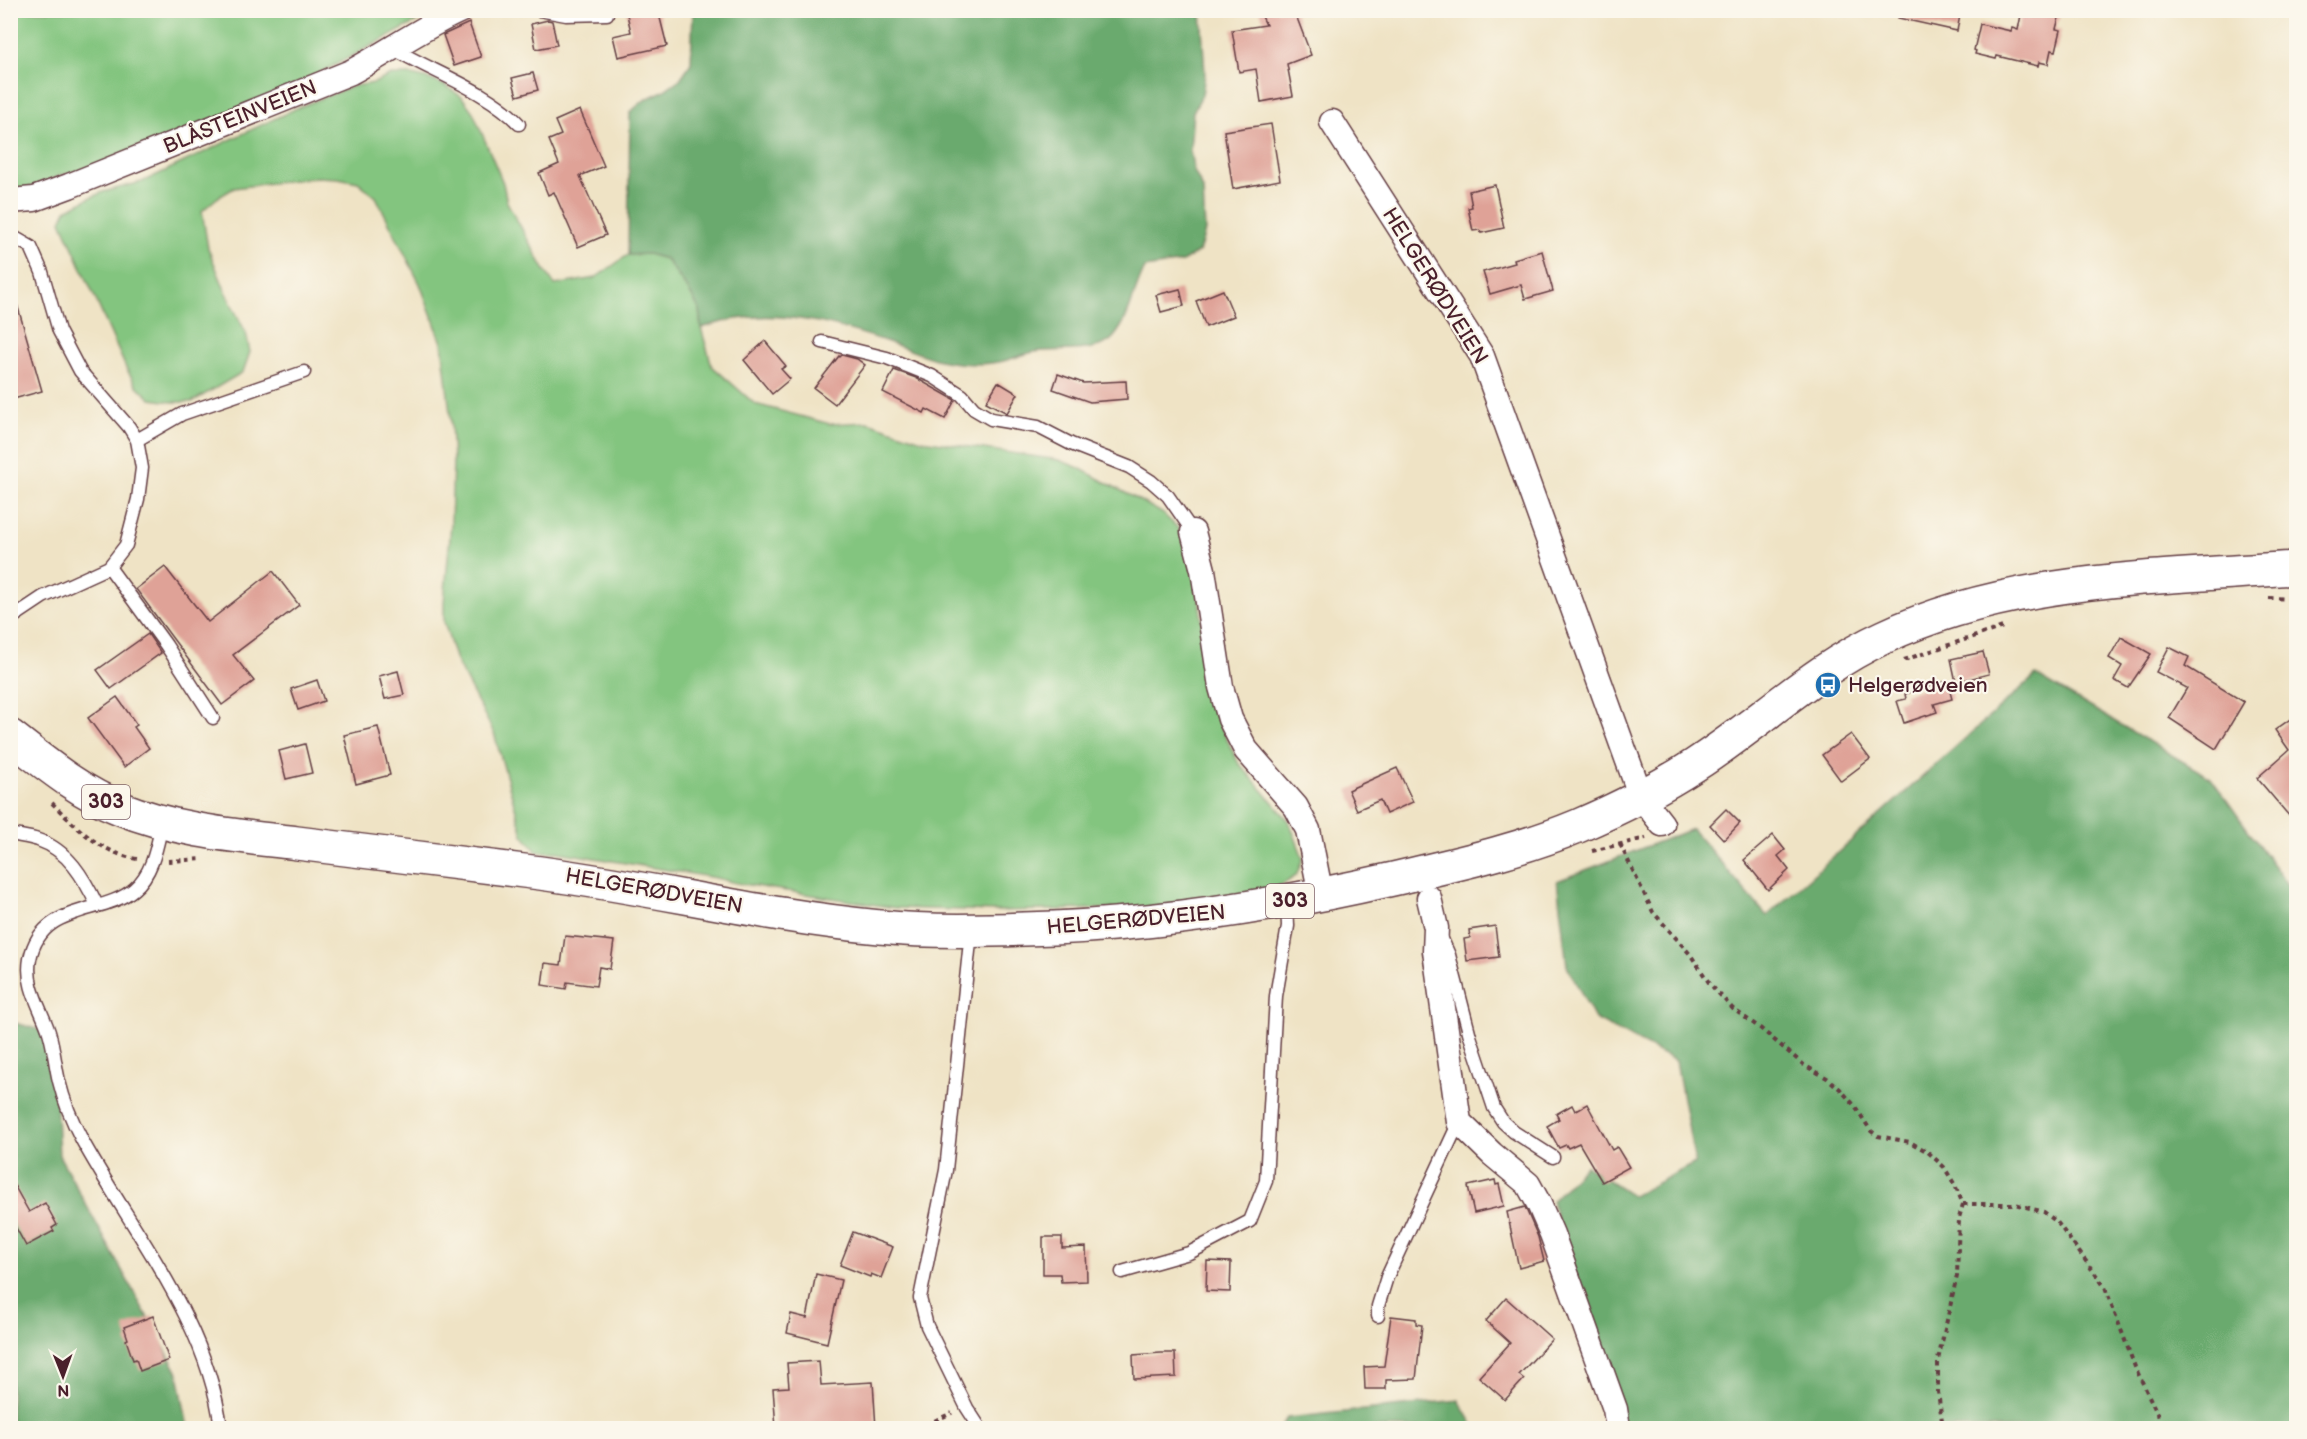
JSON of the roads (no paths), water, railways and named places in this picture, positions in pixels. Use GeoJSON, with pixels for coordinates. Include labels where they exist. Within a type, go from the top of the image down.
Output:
{"type":"FeatureCollection","features":[{"type":"Feature","properties":{"kind":"main road","name":"HELGERØDVEIEN"},"geometry":{"type":"LineString","coordinates":[[10,736],[62,775],[123,810],[163,822],[247,837],[593,879],[846,924],[888,928],[971,931],[1066,928],[1148,922],[1216,914],[1321,895],[1507,852],[1578,826],[1641,797],[1697,764],[1829,666],[1884,637],[1941,614],[2040,590],[2128,580],[2296,568]]}},
{"type":"Feature","properties":{"kind":"street","name":"BLÅSTEINVEIEN"},"geometry":{"type":"LineString","coordinates":[[10,201],[34,199],[69,186],[351,72],[394,49],[439,20],[461,10]]}},
{"type":"Feature","properties":{"kind":"street","name":"HELGERØDVEIEN"},"geometry":{"type":"LineString","coordinates":[[1332,122],[1482,356],[1641,797]]}},
{"type":"Feature","properties":{"kind":"street"},"geometry":{"type":"LineString","coordinates":[[1193,532],[1203,570],[1221,687],[1230,719],[1246,750],[1296,807],[1308,830],[1321,895]]}},
{"type":"Feature","properties":{"kind":"street"},"geometry":{"type":"LineString","coordinates":[[1641,797],[1662,824]]}},
{"type":"Feature","properties":{"kind":"street"},"geometry":{"type":"LineString","coordinates":[[1429,898],[1436,928],[1435,951],[1459,1122],[1528,1184],[1539,1204],[1615,1409],[1618,1428]]}},
{"type":"Feature","properties":{"kind":"lane"},"geometry":{"type":"LineString","coordinates":[[539,10],[566,15],[607,14]]}},
{"type":"Feature","properties":{"kind":"lane"},"geometry":{"type":"LineString","coordinates":[[394,49],[483,95],[509,113],[519,124]]}},
{"type":"Feature","properties":{"kind":"lane"},"geometry":{"type":"LineString","coordinates":[[10,235],[31,247],[42,272],[59,331],[80,371],[129,427],[137,440],[142,468],[138,499],[126,545],[109,567],[43,597],[10,619]]}},
{"type":"Feature","properties":{"kind":"lane"},"geometry":{"type":"LineString","coordinates":[[822,342],[887,358],[923,373],[962,395],[974,409],[991,419],[1038,427],[1071,444],[1129,467],[1151,481],[1168,496],[1193,532]]}},
{"type":"Feature","properties":{"kind":"lane"},"geometry":{"type":"LineString","coordinates":[[137,440],[182,414],[304,372]]}},
{"type":"Feature","properties":{"kind":"lane"},"geometry":{"type":"LineString","coordinates":[[109,567],[166,645],[213,718]]}},
{"type":"Feature","properties":{"kind":"lane"},"geometry":{"type":"LineString","coordinates":[[163,822],[149,870],[135,889],[117,899],[62,917],[44,931],[30,957],[29,975],[32,991],[50,1035],[66,1107],[82,1140],[189,1323],[208,1367],[221,1428]]}},
{"type":"Feature","properties":{"kind":"lane"},"geometry":{"type":"LineString","coordinates":[[10,834],[39,840],[62,852],[86,881],[97,905]]}},
{"type":"Feature","properties":{"kind":"lane"},"geometry":{"type":"LineString","coordinates":[[1122,1272],[1189,1253],[1250,1221],[1266,1181],[1276,996],[1288,926],[1287,902]]}},
{"type":"Feature","properties":{"kind":"lane"},"geometry":{"type":"LineString","coordinates":[[1436,928],[1449,955],[1470,1036],[1494,1108],[1503,1122],[1514,1132],[1553,1157]]}},
{"type":"Feature","properties":{"kind":"lane"},"geometry":{"type":"LineString","coordinates":[[971,931],[946,1170],[920,1298],[927,1326],[967,1408],[980,1428]]}},
{"type":"Feature","properties":{"kind":"lane"},"geometry":{"type":"LineString","coordinates":[[1378,1316],[1378,1306],[1387,1277],[1459,1122]]}},
{"type":"Feature","properties":{"kind":"place","name":"Helgerødveien"},"geometry":{"type":"Point","coordinates":[1828,685]}}]}
